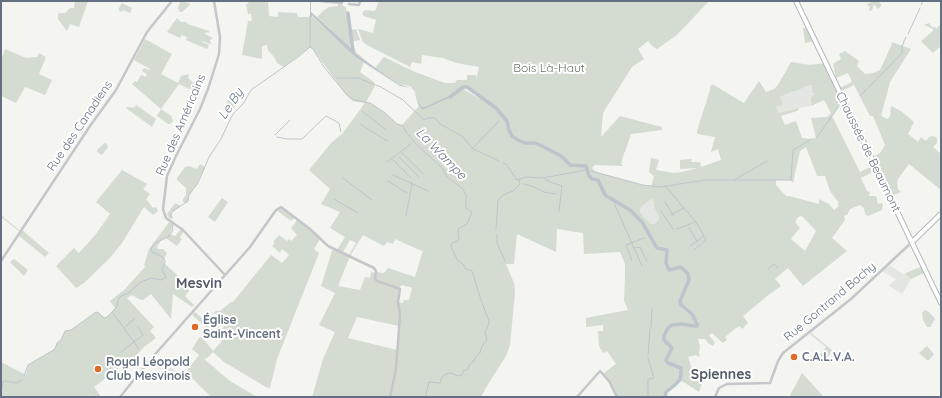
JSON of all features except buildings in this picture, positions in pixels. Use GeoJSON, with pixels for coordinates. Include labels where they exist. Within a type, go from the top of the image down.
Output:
{"type":"FeatureCollection","features":[{"type":"Feature","properties":{"kind":"main road","name":"Chaussée de Beaumont"},"geometry":{"type":"LineString","coordinates":[[796,1],[941,303]]}},
{"type":"Feature","properties":{"kind":"main road"},"geometry":{"type":"LineString","coordinates":[[912,242],[941,214]]}},
{"type":"Feature","properties":{"kind":"street","name":"Rue des Canadiens"},"geometry":{"type":"LineString","coordinates":[[1,261],[88,129],[116,90],[147,32],[172,1]]}},
{"type":"Feature","properties":{"kind":"street","name":"Rue des Américains"},"geometry":{"type":"LineString","coordinates":[[214,1],[220,37],[219,54],[203,102],[170,168],[165,186],[162,209],[167,219],[179,227],[225,275]]}},
{"type":"Feature","properties":{"kind":"street"},"geometry":{"type":"LineString","coordinates":[[320,1],[342,3]]}},
{"type":"Feature","properties":{"kind":"street"},"geometry":{"type":"LineString","coordinates":[[349,4],[359,5],[360,1]]}},
{"type":"Feature","properties":{"kind":"street"},"geometry":{"type":"LineString","coordinates":[[120,397],[256,240],[278,208],[281,207],[310,229],[328,246],[374,268],[376,281],[398,288],[400,291],[398,300],[400,315],[396,369],[390,397]]}},
{"type":"Feature","properties":{"kind":"street","name":"Rue Gontrand Bachy"},"geometry":{"type":"LineString","coordinates":[[715,397],[719,388],[727,384],[770,383],[778,361],[786,350],[851,299],[912,242]]}},
{"type":"Feature","properties":{"kind":"street"},"geometry":{"type":"LineString","coordinates":[[577,397],[600,371],[610,381],[617,397]]}},
{"type":"Feature","properties":{"kind":"shaded area"},"geometry":{"type":"Polygon","coordinates":[[[310,1],[311,12],[356,54],[398,84],[411,88],[400,86],[357,58],[312,15],[311,18],[310,17],[310,1]]]}},
{"type":"Feature","properties":{"kind":"shaded area"},"geometry":{"type":"Polygon","coordinates":[[[810,85],[815,93],[810,104],[811,106],[789,110],[779,114],[775,107],[780,97],[810,85]]]}},
{"type":"Feature","properties":{"kind":"shaded area"},"geometry":{"type":"Polygon","coordinates":[[[411,88],[414,89],[418,102],[422,107],[453,95],[425,109],[421,109],[418,104],[414,90],[411,88]]]}},
{"type":"Feature","properties":{"kind":"shaded area"},"geometry":{"type":"Polygon","coordinates":[[[653,199],[654,207],[659,219],[655,224],[650,224],[640,212],[641,207],[653,199]]]}},
{"type":"Feature","properties":{"kind":"shaded area"},"geometry":{"type":"Polygon","coordinates":[[[889,265],[911,279],[902,294],[889,286],[896,279],[882,271],[889,265]]]}},
{"type":"Feature","properties":{"kind":"shaded area"},"geometry":{"type":"Polygon","coordinates":[[[153,357],[157,361],[160,357],[180,375],[177,379],[172,375],[170,376],[162,368],[160,370],[150,360],[153,357]]]}},
{"type":"Feature","properties":{"kind":"green space"},"geometry":{"type":"Polygon","coordinates":[[[75,1],[88,1],[79,27],[70,24],[67,31],[58,19],[58,15],[59,13],[65,13],[70,8],[74,8],[75,1]]]}},
{"type":"Feature","properties":{"kind":"green space"},"geometry":{"type":"Polygon","coordinates":[[[179,1],[189,3],[190,5],[180,12],[178,8],[180,3],[179,1]]]}},
{"type":"Feature","properties":{"kind":"green space","name":"Bois Là-Haut"},"geometry":{"type":"Polygon","coordinates":[[[249,1],[268,1],[269,16],[278,17],[278,12],[297,13],[298,17],[311,17],[311,14],[341,44],[364,62],[360,72],[374,82],[375,86],[366,102],[384,112],[397,124],[402,125],[419,106],[421,109],[425,109],[453,95],[422,107],[418,102],[415,90],[410,86],[398,84],[375,68],[384,57],[415,72],[445,83],[455,83],[457,80],[467,80],[467,75],[476,75],[476,79],[479,67],[456,63],[443,58],[422,55],[421,64],[412,62],[410,67],[367,45],[363,42],[358,29],[373,33],[376,20],[362,14],[365,10],[375,11],[379,1],[709,1],[677,35],[657,49],[648,41],[638,49],[644,59],[632,67],[603,113],[601,137],[620,116],[662,127],[662,130],[631,134],[621,164],[623,166],[595,165],[592,168],[596,172],[646,186],[651,186],[654,176],[649,172],[651,158],[659,160],[656,170],[674,173],[698,168],[680,169],[680,160],[692,159],[691,162],[700,162],[701,167],[721,160],[718,149],[711,152],[715,137],[697,134],[712,84],[744,103],[759,81],[766,92],[774,89],[778,85],[791,62],[810,65],[826,63],[838,89],[852,82],[848,73],[836,78],[833,64],[841,59],[839,54],[845,51],[859,61],[857,66],[865,74],[873,73],[880,70],[892,42],[911,49],[890,82],[881,116],[888,119],[890,116],[891,106],[901,111],[914,122],[908,134],[918,142],[921,137],[926,141],[929,137],[933,136],[937,138],[937,143],[933,147],[941,154],[941,190],[909,164],[898,179],[898,189],[901,192],[890,197],[877,170],[861,178],[867,191],[870,192],[869,196],[876,196],[878,204],[883,204],[882,210],[868,216],[865,214],[864,208],[860,205],[850,209],[848,214],[844,216],[845,220],[832,238],[847,251],[803,286],[788,268],[775,279],[781,286],[743,316],[748,323],[742,329],[740,326],[736,328],[725,337],[727,340],[723,343],[712,333],[709,335],[715,343],[713,346],[705,339],[698,339],[700,355],[698,357],[696,355],[688,357],[695,378],[704,378],[699,392],[682,381],[667,393],[668,397],[613,397],[616,394],[603,374],[616,364],[607,351],[603,353],[599,346],[598,331],[603,331],[603,325],[586,327],[586,318],[628,310],[624,301],[625,264],[620,252],[584,254],[583,233],[557,229],[556,252],[517,234],[514,264],[506,264],[514,283],[515,292],[510,345],[506,356],[481,397],[312,397],[323,359],[335,332],[319,325],[335,293],[321,286],[333,248],[337,250],[345,237],[330,228],[340,212],[321,204],[330,189],[309,170],[331,143],[343,133],[365,103],[353,101],[346,95],[310,47],[284,67],[277,63],[268,50],[267,45],[262,46],[262,59],[242,55],[248,21],[252,21],[251,14],[248,14],[246,4],[248,4],[249,1]],[[810,85],[780,97],[783,104],[776,107],[779,113],[798,108],[799,110],[781,116],[785,125],[796,121],[802,138],[816,138],[811,118],[827,117],[831,113],[824,100],[811,106],[811,98],[815,93],[813,93],[812,86],[810,85]],[[854,85],[840,92],[843,100],[832,116],[860,172],[874,165],[871,158],[880,153],[885,145],[873,116],[870,116],[854,85]],[[465,86],[460,87],[480,99],[481,98],[465,86]],[[806,147],[800,151],[793,183],[790,180],[776,180],[776,185],[786,196],[819,204],[819,199],[829,204],[834,210],[839,206],[837,204],[839,203],[830,191],[825,176],[817,176],[806,147]],[[653,199],[641,207],[640,212],[650,224],[655,224],[659,219],[654,207],[653,199]],[[802,216],[798,217],[796,223],[800,228],[791,239],[805,251],[816,231],[802,216]],[[363,235],[350,256],[338,286],[360,290],[365,277],[370,278],[371,272],[375,273],[374,279],[376,272],[384,273],[388,268],[415,277],[423,250],[422,251],[395,239],[393,244],[387,242],[384,246],[363,235]],[[350,240],[343,252],[349,255],[356,243],[350,240]],[[402,285],[399,288],[398,302],[403,303],[404,300],[409,300],[412,288],[402,285]],[[357,317],[348,338],[397,350],[399,326],[357,317]]]}},
{"type":"Feature","properties":{"kind":"green space"},"geometry":{"type":"Polygon","coordinates":[[[878,1],[881,6],[878,9],[874,4],[872,10],[870,11],[870,6],[867,4],[878,1]]]}},
{"type":"Feature","properties":{"kind":"green space"},"geometry":{"type":"Polygon","coordinates":[[[122,3],[132,8],[130,13],[123,10],[121,12],[119,11],[122,3]]]}},
{"type":"Feature","properties":{"kind":"green space"},"geometry":{"type":"Polygon","coordinates":[[[338,4],[341,4],[346,8],[351,34],[350,47],[317,17],[324,10],[329,7],[338,6],[338,4]]]}},
{"type":"Feature","properties":{"kind":"green space"},"geometry":{"type":"Polygon","coordinates":[[[177,18],[181,22],[186,22],[209,31],[209,33],[206,32],[205,34],[213,38],[210,40],[211,44],[213,45],[202,41],[209,45],[207,49],[186,40],[187,37],[182,35],[180,38],[167,32],[177,18]]]}},
{"type":"Feature","properties":{"kind":"green space"},"geometry":{"type":"Polygon","coordinates":[[[929,23],[932,27],[937,28],[941,24],[941,46],[933,53],[921,41],[933,31],[933,29],[924,25],[929,23]]]}},
{"type":"Feature","properties":{"kind":"green space"},"geometry":{"type":"Polygon","coordinates":[[[809,27],[815,41],[805,43],[803,28],[809,27]]]}},
{"type":"Feature","properties":{"kind":"green space"},"geometry":{"type":"Polygon","coordinates":[[[356,29],[360,40],[354,41],[353,44],[356,52],[369,63],[356,54],[353,50],[351,30],[356,29]]]}},
{"type":"Feature","properties":{"kind":"green space"},"geometry":{"type":"Polygon","coordinates":[[[145,39],[172,54],[161,74],[178,83],[181,76],[189,74],[188,78],[197,86],[189,89],[179,84],[161,109],[132,84],[135,81],[137,82],[141,75],[146,77],[147,74],[142,71],[144,68],[150,69],[134,60],[145,39]]]}},
{"type":"Feature","properties":{"kind":"green space"},"geometry":{"type":"Polygon","coordinates":[[[5,49],[26,58],[37,57],[39,53],[46,57],[39,74],[52,80],[45,95],[25,87],[16,103],[1,96],[1,60],[5,49]]]}},
{"type":"Feature","properties":{"kind":"green space"},"geometry":{"type":"Polygon","coordinates":[[[228,100],[237,104],[229,114],[225,113],[226,110],[224,108],[228,100]]]}},
{"type":"Feature","properties":{"kind":"green space"},"geometry":{"type":"Polygon","coordinates":[[[136,105],[156,119],[152,127],[126,108],[134,108],[136,105]]]}},
{"type":"Feature","properties":{"kind":"green space"},"geometry":{"type":"Polygon","coordinates":[[[161,109],[171,116],[173,121],[170,124],[157,116],[161,109]]]}},
{"type":"Feature","properties":{"kind":"green space"},"geometry":{"type":"Polygon","coordinates":[[[105,143],[108,147],[102,155],[97,152],[97,150],[105,143]]]}},
{"type":"Feature","properties":{"kind":"green space"},"geometry":{"type":"Polygon","coordinates":[[[200,164],[205,167],[204,170],[198,183],[189,195],[188,201],[186,203],[183,202],[186,195],[186,188],[177,180],[177,178],[185,167],[189,166],[197,169],[200,164]]]}},
{"type":"Feature","properties":{"kind":"green space"},"geometry":{"type":"Polygon","coordinates":[[[122,170],[147,184],[143,189],[150,194],[146,199],[153,208],[156,207],[158,211],[153,215],[144,207],[122,243],[110,258],[84,283],[76,288],[56,266],[74,248],[79,253],[96,234],[110,214],[96,202],[122,170]]]}},
{"type":"Feature","properties":{"kind":"green space"},"geometry":{"type":"Polygon","coordinates":[[[222,198],[228,202],[215,222],[208,217],[222,198]]]}},
{"type":"Feature","properties":{"kind":"green space"},"geometry":{"type":"Polygon","coordinates":[[[175,203],[181,206],[171,213],[172,218],[170,219],[167,214],[175,203]]]}},
{"type":"Feature","properties":{"kind":"green space"},"geometry":{"type":"Polygon","coordinates":[[[280,207],[295,217],[291,221],[276,210],[280,207]]]}},
{"type":"Feature","properties":{"kind":"green space"},"geometry":{"type":"Polygon","coordinates":[[[1,215],[20,231],[22,230],[49,253],[45,257],[18,235],[20,232],[1,217],[1,215]]]}},
{"type":"Feature","properties":{"kind":"green space"},"geometry":{"type":"Polygon","coordinates":[[[298,219],[320,239],[314,249],[319,253],[277,359],[270,388],[224,362],[213,352],[204,359],[230,381],[257,397],[211,397],[186,372],[199,355],[192,349],[199,338],[201,337],[213,351],[222,341],[192,315],[195,312],[222,336],[224,333],[221,330],[227,323],[214,313],[215,311],[220,311],[233,302],[271,255],[282,263],[289,255],[282,249],[280,253],[272,246],[275,243],[273,242],[279,235],[287,241],[289,239],[291,241],[297,235],[291,228],[298,219]]]}},
{"type":"Feature","properties":{"kind":"green space"},"geometry":{"type":"Polygon","coordinates":[[[170,221],[173,223],[170,234],[175,236],[181,229],[184,231],[180,237],[182,239],[177,246],[166,238],[161,240],[157,247],[158,249],[163,249],[167,254],[164,258],[164,263],[190,287],[185,296],[194,305],[192,307],[173,294],[171,319],[151,294],[143,300],[132,295],[127,298],[154,327],[150,331],[156,338],[144,347],[131,361],[124,364],[94,387],[100,395],[98,397],[92,397],[90,395],[88,397],[1,397],[1,362],[26,375],[28,365],[55,349],[65,331],[71,330],[96,312],[104,318],[107,317],[115,308],[110,301],[125,289],[145,267],[144,265],[149,249],[170,221]]]}},
{"type":"Feature","properties":{"kind":"green space"},"geometry":{"type":"Polygon","coordinates":[[[14,259],[28,270],[24,276],[10,262],[14,259]]]}},
{"type":"Feature","properties":{"kind":"green space"},"geometry":{"type":"Polygon","coordinates":[[[923,266],[926,272],[911,279],[904,274],[923,266]]]}},
{"type":"Feature","properties":{"kind":"green space"},"geometry":{"type":"Polygon","coordinates":[[[925,310],[935,319],[930,327],[927,327],[923,320],[922,313],[925,310]]]}},
{"type":"Feature","properties":{"kind":"green space"},"geometry":{"type":"Polygon","coordinates":[[[811,333],[832,350],[827,359],[819,356],[826,347],[810,334],[811,333]]]}},
{"type":"Feature","properties":{"kind":"green space"},"geometry":{"type":"Polygon","coordinates":[[[927,346],[934,354],[929,360],[919,353],[927,346]]]}},
{"type":"Feature","properties":{"kind":"green space"},"geometry":{"type":"Polygon","coordinates":[[[802,373],[824,397],[789,397],[802,373]]]}},
{"type":"Feature","properties":{"kind":"waterway"},"geometry":{"type":"LineString","coordinates":[[921,5],[923,1]]}},
{"type":"Feature","properties":{"kind":"waterway"},"geometry":{"type":"LineString","coordinates":[[908,34],[920,8]]}},
{"type":"Feature","properties":{"kind":"waterway"},"geometry":{"type":"LineString","coordinates":[[348,13],[353,52]]}},
{"type":"Feature","properties":{"kind":"waterway","name":"Le By"},"geometry":{"type":"LineString","coordinates":[[172,218],[171,214],[173,211],[188,201],[189,195],[198,183],[209,157],[221,139],[233,114],[243,104],[251,90],[310,47],[310,16]]}},
{"type":"Feature","properties":{"kind":"waterway"},"geometry":{"type":"LineString","coordinates":[[869,87],[902,53],[902,46],[906,37]]}},
{"type":"Feature","properties":{"kind":"waterway","name":"La Wampe"},"geometry":{"type":"LineString","coordinates":[[310,47],[347,95],[354,100],[370,103],[384,112],[397,124],[403,126],[414,142],[443,169],[446,176],[463,189],[466,196],[466,208],[472,212],[467,224],[458,229],[459,239],[458,241],[452,243],[451,247],[458,261],[463,264],[466,269],[472,271],[489,321],[485,332],[487,340],[482,346],[480,353],[470,364],[468,369],[463,371],[462,375],[458,376],[451,373],[446,374],[441,378],[441,383],[429,382],[425,397]]}},
{"type":"Feature","properties":{"kind":"waterway"},"geometry":{"type":"LineString","coordinates":[[336,78],[358,78],[381,87],[403,100],[424,120],[428,118],[435,118],[440,124],[462,136],[473,149],[499,161]]}},
{"type":"Feature","properties":{"kind":"waterway"},"geometry":{"type":"LineString","coordinates":[[450,97],[463,87],[467,87],[496,108],[507,121],[512,136],[518,140],[525,143],[535,143],[544,147],[561,156],[570,165],[586,166],[589,176],[592,179],[598,180],[605,195],[630,210],[642,222],[657,248],[667,250],[666,263],[669,270],[681,267],[688,274],[689,280],[680,301],[681,305],[692,314],[697,326],[682,324],[672,325],[668,328],[664,336],[664,340],[672,348],[666,360],[668,363],[681,368],[680,379],[666,392],[665,397]]}},
{"type":"Feature","properties":{"kind":"waterway"},"geometry":{"type":"LineString","coordinates":[[860,96],[867,89]]}},
{"type":"Feature","properties":{"kind":"waterway"},"geometry":{"type":"LineString","coordinates":[[817,137],[842,102]]}},
{"type":"Feature","properties":{"kind":"waterway"},"geometry":{"type":"LineString","coordinates":[[362,111],[386,130]]}},
{"type":"Feature","properties":{"kind":"waterway"},"geometry":{"type":"LineString","coordinates":[[277,137],[302,139],[326,116],[339,123],[341,132]]}},
{"type":"Feature","properties":{"kind":"waterway"},"geometry":{"type":"LineString","coordinates":[[275,135],[290,120]]}},
{"type":"Feature","properties":{"kind":"waterway"},"geometry":{"type":"LineString","coordinates":[[472,149],[499,121]]}},
{"type":"Feature","properties":{"kind":"waterway"},"geometry":{"type":"LineString","coordinates":[[360,124],[387,141]]}},
{"type":"Feature","properties":{"kind":"waterway"},"geometry":{"type":"LineString","coordinates":[[791,180],[793,150],[810,140]]}},
{"type":"Feature","properties":{"kind":"waterway"},"geometry":{"type":"LineString","coordinates":[[387,162],[411,144]]}},
{"type":"Feature","properties":{"kind":"waterway"},"geometry":{"type":"LineString","coordinates":[[401,152],[423,174]]}},
{"type":"Feature","properties":{"kind":"waterway"},"geometry":{"type":"LineString","coordinates":[[399,157],[419,177]]}},
{"type":"Feature","properties":{"kind":"waterway"},"geometry":{"type":"LineString","coordinates":[[392,159],[411,178]]}},
{"type":"Feature","properties":{"kind":"waterway"},"geometry":{"type":"LineString","coordinates":[[734,180],[767,161]]}},
{"type":"Feature","properties":{"kind":"waterway"},"geometry":{"type":"LineString","coordinates":[[503,163],[506,164],[517,180],[526,177]]}},
{"type":"Feature","properties":{"kind":"waterway"},"geometry":{"type":"LineString","coordinates":[[527,177],[543,178],[585,170]]}},
{"type":"Feature","properties":{"kind":"waterway"},"geometry":{"type":"LineString","coordinates":[[591,171],[643,185],[660,187],[706,180],[790,180]]}},
{"type":"Feature","properties":{"kind":"waterway"},"geometry":{"type":"LineString","coordinates":[[393,175],[428,191]]}},
{"type":"Feature","properties":{"kind":"waterway"},"geometry":{"type":"LineString","coordinates":[[343,178],[372,200]]}},
{"type":"Feature","properties":{"kind":"waterway"},"geometry":{"type":"LineString","coordinates":[[545,179],[562,186],[561,193]]}},
{"type":"Feature","properties":{"kind":"waterway"},"geometry":{"type":"LineString","coordinates":[[496,229],[498,200],[503,195],[513,191],[520,184],[519,180]]}},
{"type":"Feature","properties":{"kind":"waterway"},"geometry":{"type":"LineString","coordinates":[[388,181],[407,193]]}},
{"type":"Feature","properties":{"kind":"waterway"},"geometry":{"type":"LineString","coordinates":[[406,216],[412,184]]}},
{"type":"Feature","properties":{"kind":"waterway"},"geometry":{"type":"LineString","coordinates":[[524,184],[544,192],[556,194]]}},
{"type":"Feature","properties":{"kind":"waterway"},"geometry":{"type":"LineString","coordinates":[[666,187],[696,222],[704,236],[690,246]]}},
{"type":"Feature","properties":{"kind":"waterway"},"geometry":{"type":"LineString","coordinates":[[559,211],[561,194]]}},
{"type":"Feature","properties":{"kind":"waterway"},"geometry":{"type":"LineString","coordinates":[[334,199],[358,213]]}},
{"type":"Feature","properties":{"kind":"waterway"},"geometry":{"type":"LineString","coordinates":[[665,202],[674,216]]}},
{"type":"Feature","properties":{"kind":"waterway"},"geometry":{"type":"LineString","coordinates":[[614,203],[642,266]]}},
{"type":"Feature","properties":{"kind":"waterway"},"geometry":{"type":"LineString","coordinates":[[670,215],[684,208]]}},
{"type":"Feature","properties":{"kind":"waterway"},"geometry":{"type":"LineString","coordinates":[[661,211],[673,229]]}},
{"type":"Feature","properties":{"kind":"waterway"},"geometry":{"type":"LineString","coordinates":[[677,229],[695,222]]}},
{"type":"Feature","properties":{"kind":"waterway","name":"Le By"},"geometry":{"type":"LineString","coordinates":[[24,376],[28,365],[55,349],[65,331],[71,330],[96,312],[104,318],[107,317],[116,308],[119,298],[127,294],[141,282],[151,278],[161,280],[166,277],[162,270],[165,262],[164,258],[152,252],[151,249],[155,243],[168,237],[172,232],[173,224]]}},
{"type":"Feature","properties":{"kind":"waterway"},"geometry":{"type":"LineString","coordinates":[[689,228],[697,241]]}},
{"type":"Feature","properties":{"kind":"waterway"},"geometry":{"type":"LineString","coordinates":[[497,234],[497,243],[505,261]]}},
{"type":"Feature","properties":{"kind":"waterway"},"geometry":{"type":"LineString","coordinates":[[694,250],[706,240],[704,237]]}},
{"type":"Feature","properties":{"kind":"waterway"},"geometry":{"type":"LineString","coordinates":[[632,261],[626,245],[644,238]]}},
{"type":"Feature","properties":{"kind":"waterway"},"geometry":{"type":"LineString","coordinates":[[634,248],[640,247],[647,262]]}},
{"type":"Feature","properties":{"kind":"waterway"},"geometry":{"type":"LineString","coordinates":[[768,269],[774,264],[778,268]]}},
{"type":"Feature","properties":{"kind":"waterway"},"geometry":{"type":"LineString","coordinates":[[651,327],[652,308]]}},
{"type":"Feature","properties":{"kind":"waterway"},"geometry":{"type":"LineString","coordinates":[[113,313],[139,349]]}},
{"type":"Feature","properties":{"kind":"waterway"},"geometry":{"type":"LineString","coordinates":[[125,327],[135,318]]}},
{"type":"Feature","properties":{"kind":"waterway"},"geometry":{"type":"LineString","coordinates":[[121,352],[143,335],[138,327]]}},
{"type":"Feature","properties":{"kind":"waterway"},"geometry":{"type":"LineString","coordinates":[[648,355],[650,329]]}},
{"type":"Feature","properties":{"kind":"waterway"},"geometry":{"type":"LineString","coordinates":[[648,358],[654,378],[648,379],[648,397]]}},
{"type":"Feature","properties":{"kind":"waterway","name":"Le By"},"geometry":{"type":"LineString","coordinates":[[1,392],[3,382],[17,383],[22,380]]}},
{"type":"Feature","properties":{"kind":"place","name":"Église Saint-Vincent"},"geometry":{"type":"Point","coordinates":[195,327]}},
{"type":"Feature","properties":{"kind":"place","name":"C.A.L.V.A."},"geometry":{"type":"Point","coordinates":[794,357]}},
{"type":"Feature","properties":{"kind":"place","name":"Royal Léopold Club Mesvinois"},"geometry":{"type":"Point","coordinates":[98,369]}},
{"type":"Feature","properties":{"kind":"district","name":"Mesvin"},"geometry":{"type":"Point","coordinates":[199,284]}},
{"type":"Feature","properties":{"kind":"district","name":"Spiennes"},"geometry":{"type":"Point","coordinates":[721,375]}}]}
